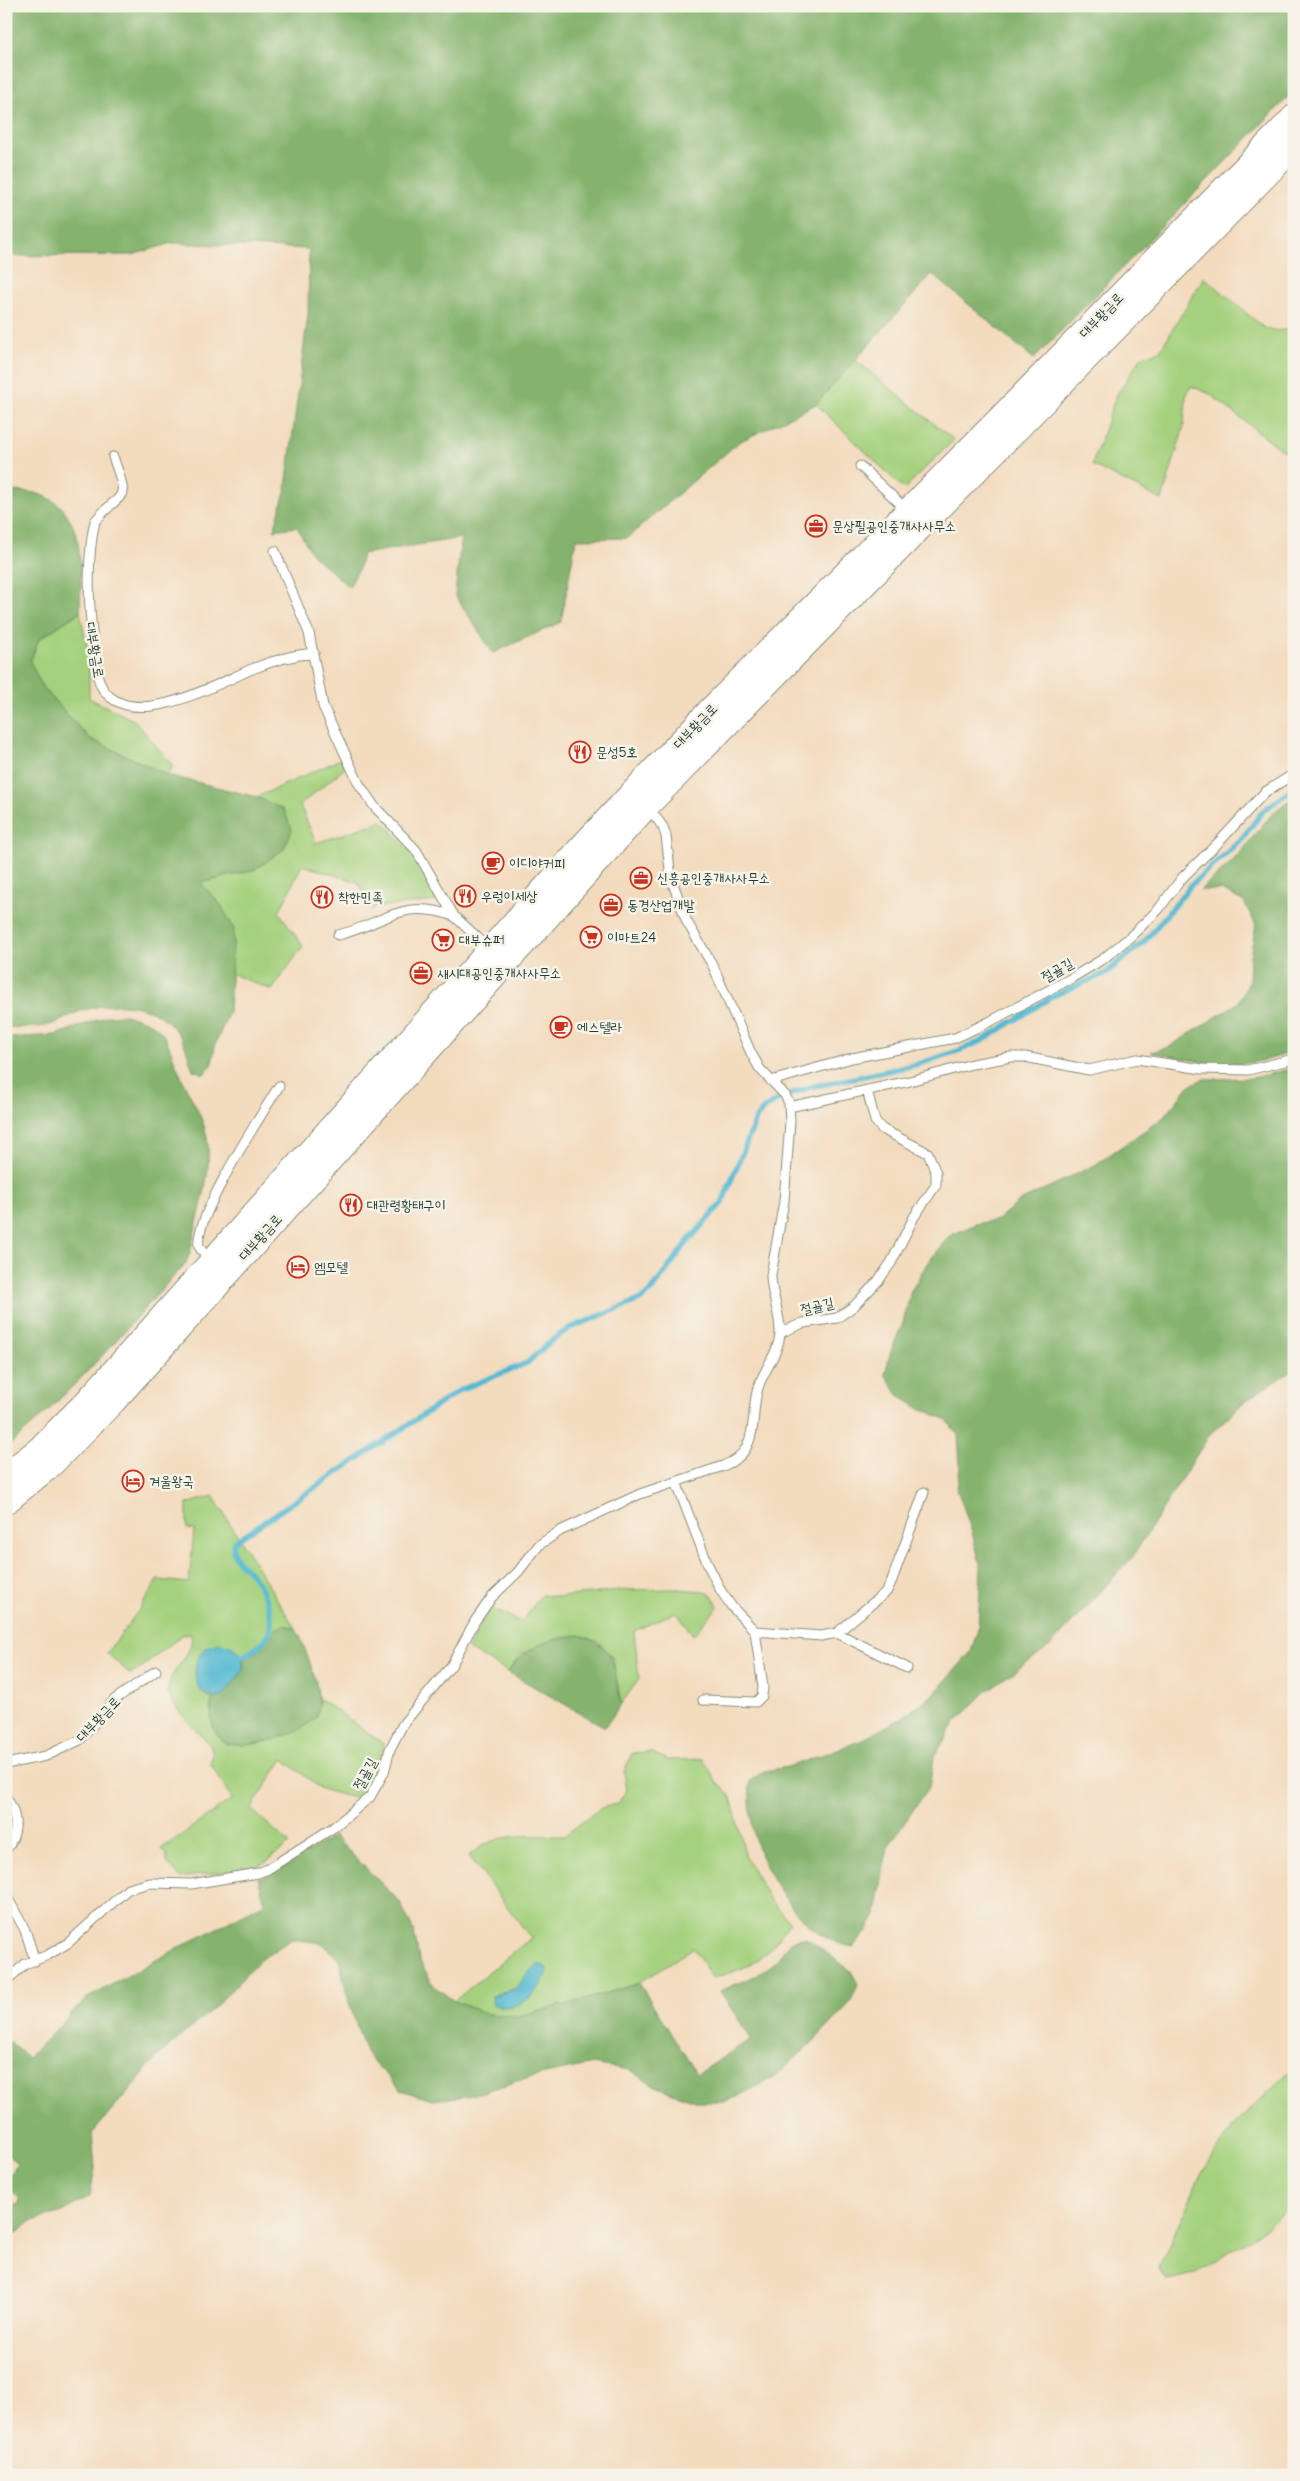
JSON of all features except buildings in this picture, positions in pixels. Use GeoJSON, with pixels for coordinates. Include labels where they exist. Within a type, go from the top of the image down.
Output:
{"type":"FeatureCollection","features":[{"type":"Feature","properties":{"kind":"main road","name":"대부황금로"},"geometry":{"type":"LineString","coordinates":[[915,518],[1294,118]]}},
{"type":"Feature","properties":{"kind":"main road","name":"대부황금로"},"geometry":{"type":"LineString","coordinates":[[6,1475],[39,1449],[81,1407],[212,1261],[499,957],[640,799],[711,709],[915,518],[1294,147]]}},
{"type":"Feature","properties":{"kind":"main road","name":"대부황금로"},"geometry":{"type":"LineString","coordinates":[[6,1502],[50,1466],[100,1416],[372,1111],[499,957]]}},
{"type":"Feature","properties":{"kind":"lane","name":"대부황금로"},"geometry":{"type":"LineString","coordinates":[[113,458],[123,484],[122,493],[119,500],[95,522],[89,610],[100,684],[107,694],[127,705],[152,706],[186,697],[278,660],[314,652]]}},
{"type":"Feature","properties":{"kind":"lane"},"geometry":{"type":"LineString","coordinates":[[860,466],[915,518]]}},
{"type":"Feature","properties":{"kind":"lane"},"geometry":{"type":"LineString","coordinates":[[275,552],[309,633],[323,706],[359,784],[374,806],[416,850],[454,916],[499,957]]}},
{"type":"Feature","properties":{"kind":"lane","name":"절골길"},"geometry":{"type":"LineString","coordinates":[[771,1081],[852,1058],[955,1038],[998,1018],[1070,979],[1103,959],[1130,937],[1158,910],[1182,878],[1220,842],[1265,792],[1294,774]]}},
{"type":"Feature","properties":{"kind":"lane"},"geometry":{"type":"LineString","coordinates":[[640,799],[663,828],[666,836],[671,878],[687,922],[712,966],[750,1053],[760,1069],[785,1095],[789,1107],[972,1064],[1011,1057],[1025,1057],[1089,1070],[1137,1059],[1202,1069],[1248,1070],[1294,1059]]}},
{"type":"Feature","properties":{"kind":"lane"},"geometry":{"type":"LineString","coordinates":[[338,935],[349,933],[384,916],[407,910],[424,909],[454,916]]}},
{"type":"Feature","properties":{"kind":"lane"},"geometry":{"type":"LineString","coordinates":[[212,1261],[202,1252],[199,1245],[200,1233],[208,1208],[279,1086]]}},
{"type":"Feature","properties":{"kind":"lane","name":"절골길"},"geometry":{"type":"LineString","coordinates":[[780,1333],[803,1323],[837,1318],[854,1306],[891,1263],[914,1217],[936,1185],[936,1173],[928,1153],[882,1129],[875,1121],[866,1090]]}},
{"type":"Feature","properties":{"kind":"lane","name":"절골길"},"geometry":{"type":"LineString","coordinates":[[6,1981],[25,1964],[35,1961],[68,1943],[128,1889],[150,1883],[191,1884],[258,1873],[268,1869],[348,1818],[370,1797],[378,1786],[393,1743],[403,1724],[451,1666],[475,1621],[492,1597],[518,1572],[539,1545],[569,1527],[640,1494],[733,1462],[745,1450],[750,1435],[758,1388],[778,1344],[780,1333],[771,1287],[771,1275],[784,1201],[790,1122],[789,1107]]}},
{"type":"Feature","properties":{"kind":"lane"},"geometry":{"type":"LineString","coordinates":[[676,1482],[708,1565],[721,1591],[732,1607],[755,1631],[763,1687],[762,1696],[756,1702],[704,1700]]}},
{"type":"Feature","properties":{"kind":"lane"},"geometry":{"type":"LineString","coordinates":[[755,1631],[821,1636],[837,1633],[886,1591],[892,1580],[924,1492]]}},
{"type":"Feature","properties":{"kind":"lane"},"geometry":{"type":"LineString","coordinates":[[837,1633],[907,1668]]}},
{"type":"Feature","properties":{"kind":"lane","name":"대부황금로"},"geometry":{"type":"LineString","coordinates":[[6,1764],[46,1756],[80,1740],[114,1700],[156,1671]]}},
{"type":"Feature","properties":{"kind":"lane"},"geometry":{"type":"LineString","coordinates":[[6,1797],[13,1807],[16,1826],[14,1839],[6,1850]]}},
{"type":"Feature","properties":{"kind":"lane"},"geometry":{"type":"LineString","coordinates":[[6,1895],[25,1930],[35,1961]]}},
{"type":"Feature","properties":{"kind":"green space"},"geometry":{"type":"Polygon","coordinates":[[[6,6],[1294,6],[1294,91],[1034,359],[932,274],[816,404],[739,442],[627,538],[576,539],[561,622],[493,653],[455,595],[461,538],[362,554],[359,568],[349,587],[312,554],[297,527],[274,530],[286,488],[308,314],[309,249],[172,243],[132,255],[6,256],[6,6]]]}},
{"type":"Feature","properties":{"kind":"green space"},"geometry":{"type":"Polygon","coordinates":[[[1204,277],[1264,328],[1279,331],[1294,327],[1294,453],[1280,449],[1210,394],[1191,386],[1186,396],[1184,426],[1162,500],[1092,465],[1116,396],[1142,356],[1159,352],[1204,277]]]}},
{"type":"Feature","properties":{"kind":"green space"},"geometry":{"type":"Polygon","coordinates":[[[855,360],[954,440],[904,489],[816,404],[855,360]]]}},
{"type":"Feature","properties":{"kind":"green space"},"geometry":{"type":"Polygon","coordinates":[[[6,491],[34,493],[54,501],[65,512],[73,527],[78,543],[81,579],[80,612],[39,639],[30,662],[43,688],[89,738],[167,775],[257,797],[284,810],[292,830],[284,849],[254,870],[201,883],[220,904],[234,928],[229,1012],[215,1045],[212,1064],[204,1074],[193,1070],[183,1042],[173,1027],[163,1018],[140,1007],[127,1005],[101,1006],[83,1010],[47,1026],[6,1027],[6,491]]]}},
{"type":"Feature","properties":{"kind":"green space"},"geometry":{"type":"Polygon","coordinates":[[[80,612],[89,657],[89,698],[135,721],[173,766],[167,775],[89,738],[43,688],[30,662],[39,639],[80,612]]]}},
{"type":"Feature","properties":{"kind":"green space"},"geometry":{"type":"Polygon","coordinates":[[[341,759],[345,768],[300,805],[316,843],[382,821],[416,858],[431,881],[436,901],[370,908],[358,882],[302,865],[279,912],[303,946],[272,990],[230,973],[230,964],[200,883],[254,870],[284,810],[257,797],[341,759]]]}},
{"type":"Feature","properties":{"kind":"green space"},"geometry":{"type":"Polygon","coordinates":[[[1294,798],[1294,1051],[1257,1062],[1222,1064],[1151,1052],[1169,1047],[1238,1003],[1249,982],[1250,956],[1256,925],[1244,902],[1222,890],[1200,890],[1235,858],[1271,815],[1294,798]]]}},
{"type":"Feature","properties":{"kind":"green space"},"geometry":{"type":"Polygon","coordinates":[[[125,1015],[150,1023],[163,1034],[206,1133],[208,1148],[207,1178],[190,1253],[186,1263],[77,1382],[31,1427],[6,1448],[6,1086],[12,1078],[10,1067],[6,1062],[6,1038],[55,1035],[108,1016],[125,1015]]]}},
{"type":"Feature","properties":{"kind":"green space"},"geometry":{"type":"Polygon","coordinates":[[[1294,1068],[1294,1369],[1245,1401],[1210,1434],[1133,1556],[1050,1646],[988,1690],[955,1723],[934,1757],[929,1787],[887,1848],[876,1914],[867,1931],[853,1947],[837,1943],[808,1925],[775,1883],[757,1845],[750,1808],[750,1781],[764,1771],[788,1767],[860,1741],[900,1719],[933,1695],[971,1652],[978,1629],[981,1568],[972,1532],[957,1489],[960,1466],[958,1434],[945,1419],[919,1408],[898,1395],[885,1374],[891,1351],[903,1323],[911,1291],[928,1262],[949,1236],[976,1224],[997,1220],[1020,1201],[1095,1165],[1164,1117],[1189,1086],[1203,1079],[1253,1078],[1294,1068]]]}},
{"type":"Feature","properties":{"kind":"green space"},"geometry":{"type":"Polygon","coordinates":[[[213,1496],[295,1628],[281,1628],[261,1648],[243,1659],[243,1656],[206,1647],[200,1658],[198,1674],[201,1693],[212,1698],[210,1711],[317,1716],[320,1699],[384,1744],[372,1781],[358,1799],[321,1789],[283,1759],[251,1809],[290,1844],[260,1866],[180,1878],[167,1862],[167,1854],[161,1849],[232,1799],[210,1763],[213,1754],[211,1746],[178,1710],[170,1698],[168,1690],[173,1674],[189,1651],[191,1634],[183,1634],[145,1665],[130,1674],[107,1653],[139,1610],[158,1580],[189,1583],[194,1530],[187,1529],[187,1504],[213,1496]]]}},
{"type":"Feature","properties":{"kind":"green space"},"geometry":{"type":"Polygon","coordinates":[[[677,1589],[702,1591],[712,1595],[718,1607],[693,1635],[676,1612],[634,1631],[639,1679],[621,1704],[613,1658],[598,1641],[579,1635],[521,1654],[508,1672],[468,1649],[490,1608],[522,1622],[541,1595],[560,1597],[628,1590],[677,1589]]]}},
{"type":"Feature","properties":{"kind":"green space"},"geometry":{"type":"Polygon","coordinates":[[[285,1625],[295,1628],[307,1654],[317,1686],[319,1706],[317,1714],[312,1721],[302,1728],[276,1739],[247,1745],[226,1743],[217,1734],[212,1723],[212,1698],[222,1697],[243,1671],[243,1659],[260,1649],[277,1628],[285,1625]]]}},
{"type":"Feature","properties":{"kind":"green space"},"geometry":{"type":"Polygon","coordinates":[[[579,1635],[602,1646],[612,1660],[615,1669],[621,1704],[605,1727],[508,1672],[531,1649],[557,1639],[579,1635]]]}},
{"type":"Feature","properties":{"kind":"green space"},"geometry":{"type":"Polygon","coordinates":[[[651,1752],[667,1760],[703,1759],[717,1782],[731,1797],[746,1858],[770,1900],[790,1922],[781,1935],[758,1960],[712,1978],[693,1948],[639,1983],[591,1998],[518,2016],[487,2014],[454,2001],[531,1938],[469,1856],[480,1847],[502,1838],[514,1836],[564,1836],[599,1809],[618,1803],[627,1790],[624,1772],[632,1753],[651,1752]],[[534,1967],[515,1989],[497,1993],[503,2007],[534,1967]]]}},
{"type":"Feature","properties":{"kind":"green space"},"geometry":{"type":"Polygon","coordinates":[[[334,1836],[400,1902],[414,1932],[419,1960],[434,1986],[454,2001],[487,2014],[519,2016],[591,1998],[639,1983],[697,2074],[751,2039],[720,1991],[757,1975],[772,1965],[791,1942],[799,1938],[808,1939],[851,1971],[858,1984],[850,2003],[812,2043],[774,2078],[726,2102],[698,2102],[659,2088],[630,2070],[592,2064],[526,2078],[474,2095],[432,2100],[401,2090],[367,2055],[350,2006],[339,1959],[322,1943],[292,1939],[261,1959],[215,2007],[157,2057],[92,2134],[95,2168],[90,2196],[63,2212],[32,2221],[6,2242],[6,2205],[20,2204],[19,2198],[6,2184],[17,2163],[6,2154],[6,2044],[9,2041],[28,2058],[86,1999],[265,1903],[258,1878],[274,1872],[334,1836]]]}},
{"type":"Feature","properties":{"kind":"green space"},"geometry":{"type":"Polygon","coordinates":[[[1294,2068],[1294,2201],[1268,2227],[1194,2275],[1167,2281],[1159,2267],[1202,2173],[1231,2128],[1294,2068]]]}},
{"type":"Feature","properties":{"kind":"water"},"geometry":{"type":"Polygon","coordinates":[[[221,1643],[233,1647],[243,1656],[243,1671],[222,1697],[212,1697],[199,1687],[195,1672],[196,1663],[206,1648],[221,1643]]]}},
{"type":"Feature","properties":{"kind":"water"},"geometry":{"type":"Polygon","coordinates":[[[544,1966],[547,1970],[540,1986],[527,1999],[511,2006],[502,2007],[493,2004],[492,1996],[515,1989],[534,1967],[544,1966]]]}},
{"type":"Feature","properties":{"kind":"waterway"},"geometry":{"type":"LineString","coordinates":[[791,1094],[811,1087],[915,1065],[961,1050],[982,1041],[1053,996],[1106,973],[1144,942],[1191,885],[1241,840],[1263,811],[1294,788]]}},
{"type":"Feature","properties":{"kind":"waterway"},"geometry":{"type":"LineString","coordinates":[[243,1656],[258,1647],[265,1640],[269,1632],[271,1616],[266,1599],[258,1583],[235,1557],[234,1542],[460,1390],[527,1363],[552,1340],[570,1328],[642,1299],[652,1290],[689,1240],[722,1203],[757,1117],[765,1108],[778,1100]]}},
{"type":"Feature","properties":{"kind":"place","name":"문상필공인중개사사무소"},"geometry":{"type":"Point","coordinates":[816,526]}},
{"type":"Feature","properties":{"kind":"place","name":"문성5호"},"geometry":{"type":"Point","coordinates":[580,752]}},
{"type":"Feature","properties":{"kind":"place","name":"이디야커피"},"geometry":{"type":"Point","coordinates":[493,863]}},
{"type":"Feature","properties":{"kind":"place","name":"신흥공인중개사사무소"},"geometry":{"type":"Point","coordinates":[641,878]}},
{"type":"Feature","properties":{"kind":"place","name":"우렁이세상"},"geometry":{"type":"Point","coordinates":[465,896]}},
{"type":"Feature","properties":{"kind":"place","name":"착한민족"},"geometry":{"type":"Point","coordinates":[322,897]}},
{"type":"Feature","properties":{"kind":"place","name":"동경산업개발"},"geometry":{"type":"Point","coordinates":[611,905]}},
{"type":"Feature","properties":{"kind":"place","name":"이마트24"},"geometry":{"type":"Point","coordinates":[591,937]}},
{"type":"Feature","properties":{"kind":"place","name":"대부슈퍼"},"geometry":{"type":"Point","coordinates":[443,940]}},
{"type":"Feature","properties":{"kind":"place","name":"새시대공인중개사사무소"},"geometry":{"type":"Point","coordinates":[421,973]}},
{"type":"Feature","properties":{"kind":"place","name":"에스텔라"},"geometry":{"type":"Point","coordinates":[561,1027]}},
{"type":"Feature","properties":{"kind":"place","name":"대관령황태구이"},"geometry":{"type":"Point","coordinates":[351,1205]}},
{"type":"Feature","properties":{"kind":"place","name":"엠모텔"},"geometry":{"type":"Point","coordinates":[298,1267]}},
{"type":"Feature","properties":{"kind":"place","name":"겨울왕국"},"geometry":{"type":"Point","coordinates":[133,1481]}}]}
